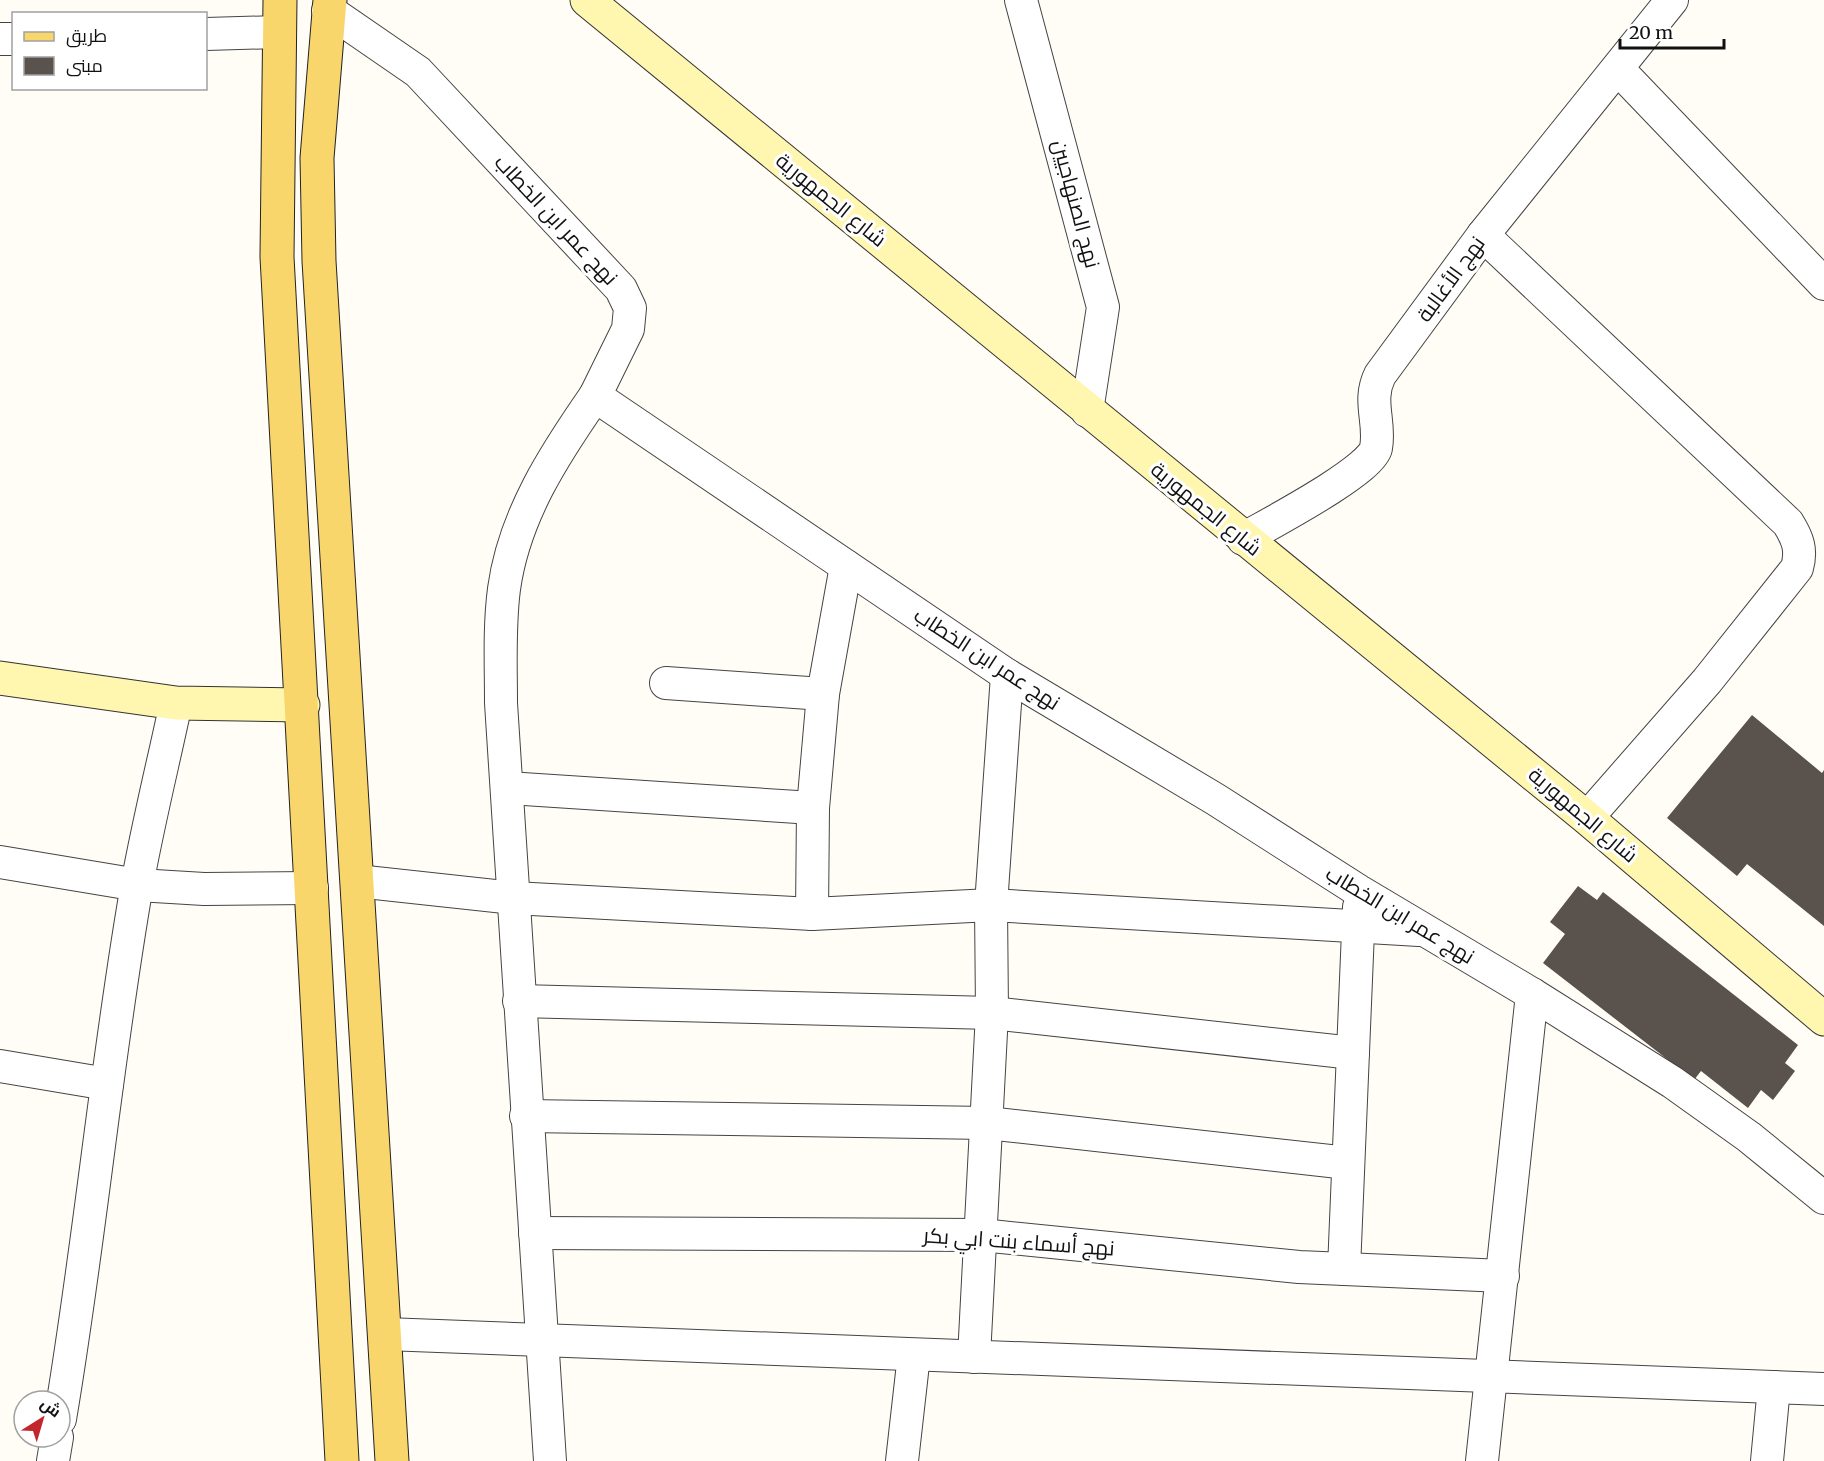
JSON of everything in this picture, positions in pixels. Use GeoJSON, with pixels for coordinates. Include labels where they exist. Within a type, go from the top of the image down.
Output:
{"type":"FeatureCollection","features":[{"type":"Feature","properties":{"kind":"main road"},"geometry":{"type":"LineString","coordinates":[[280,0],[277,257],[303,705],[342,1461]]}},
{"type":"Feature","properties":{"kind":"main road","name":"شارع الجمهورية"},"geometry":{"type":"LineString","coordinates":[[587,0],[1243,539],[1587,818],[1824,1019]]}},
{"type":"Feature","properties":{"kind":"main road"},"geometry":{"type":"LineString","coordinates":[[329,5],[317,158],[319,261],[392,1461]]}},
{"type":"Feature","properties":{"kind":"main road"},"geometry":{"type":"LineString","coordinates":[[0,678],[176,703],[303,705]]}},
{"type":"Feature","properties":{"kind":"street","name":"نهج الصنهاجيين"},"geometry":{"type":"LineString","coordinates":[[1021,0],[1103,308],[1087,411]]}},
{"type":"Feature","properties":{"kind":"street","name":"نهج الأغالبة"},"geometry":{"type":"LineString","coordinates":[[1243,539],[1320,495],[1355,472],[1371,458],[1377,444],[1374,388],[1483,235],[1672,0]]}},
{"type":"Feature","properties":{"kind":"street","name":"نهج عمر ابن الخطاب"},"geometry":{"type":"LineString","coordinates":[[329,5],[418,72],[621,289],[630,308],[628,329],[595,396],[1007,675],[1215,799],[1359,891],[1532,994],[1672,1082],[1749,1137],[1824,1198]]}},
{"type":"Feature","properties":{"kind":"street"},"geometry":{"type":"LineString","coordinates":[[207,34],[278,32]]}},
{"type":"Feature","properties":{"kind":"street"},"geometry":{"type":"LineString","coordinates":[[1618,69],[1824,284]]}},
{"type":"Feature","properties":{"kind":"street"},"geometry":{"type":"LineString","coordinates":[[1483,235],[1788,523],[1797,538],[1801,554],[1797,568],[1707,681],[1587,818]]}},
{"type":"Feature","properties":{"kind":"street"},"geometry":{"type":"LineString","coordinates":[[549,1461],[501,703],[500,634],[504,588],[512,553],[533,497],[549,463],[595,396]]}},
{"type":"Feature","properties":{"kind":"street"},"geometry":{"type":"LineString","coordinates":[[812,914],[813,808],[823,694],[846,566]]}},
{"type":"Feature","properties":{"kind":"street"},"geometry":{"type":"LineString","coordinates":[[974,1357],[992,1013],[991,905],[1007,675]]}},
{"type":"Feature","properties":{"kind":"street"},"geometry":{"type":"LineString","coordinates":[[666,683],[823,694]]}},
{"type":"Feature","properties":{"kind":"street"},"geometry":{"type":"LineString","coordinates":[[65,1389],[78,1314],[107,1084],[138,885],[176,703]]}},
{"type":"Feature","properties":{"kind":"street"},"geometry":{"type":"LineString","coordinates":[[507,788],[813,808]]}},
{"type":"Feature","properties":{"kind":"street"},"geometry":{"type":"LineString","coordinates":[[0,862],[138,885],[204,889],[312,888]]}},
{"type":"Feature","properties":{"kind":"street"},"geometry":{"type":"LineString","coordinates":[[357,881],[513,898],[812,914],[991,905],[1424,930]]}},
{"type":"Feature","properties":{"kind":"street"},"geometry":{"type":"LineString","coordinates":[[1344,1269],[1359,891]]}},
{"type":"Feature","properties":{"kind":"street"},"geometry":{"type":"LineString","coordinates":[[1482,1461],[1532,994]]}},
{"type":"Feature","properties":{"kind":"street"},"geometry":{"type":"LineString","coordinates":[[519,1001],[992,1013],[1353,1053]]}},
{"type":"Feature","properties":{"kind":"street"},"geometry":{"type":"LineString","coordinates":[[0,1066],[107,1084]]}},
{"type":"Feature","properties":{"kind":"street"},"geometry":{"type":"LineString","coordinates":[[526,1116],[987,1123],[1348,1162]]}},
{"type":"Feature","properties":{"kind":"street","name":"نهج أسماء بنت ابي بكر"},"geometry":{"type":"LineString","coordinates":[[535,1233],[981,1235],[1299,1267],[1503,1276]]}},
{"type":"Feature","properties":{"kind":"street"},"geometry":{"type":"LineString","coordinates":[[386,1334],[1824,1389]]}},
{"type":"Feature","properties":{"kind":"street"},"geometry":{"type":"LineString","coordinates":[[902,1461],[914,1355]]}},
{"type":"Feature","properties":{"kind":"street"},"geometry":{"type":"LineString","coordinates":[[1767,1461],[1774,1387]]}},
{"type":"Feature","properties":{"kind":"building"},"geometry":{"type":"Polygon","coordinates":[[[1752,715],[1822,773],[1824,770],[1824,926],[1747,864],[1737,876],[1667,818],[1752,715]]]}},
{"type":"Feature","properties":{"kind":"building"},"geometry":{"type":"Polygon","coordinates":[[[1578,886],[1597,900],[1603,892],[1798,1045],[1785,1063],[1795,1071],[1773,1100],[1761,1090],[1748,1108],[1701,1071],[1694,1080],[1543,963],[1565,934],[1550,922],[1578,886]]]}}]}
